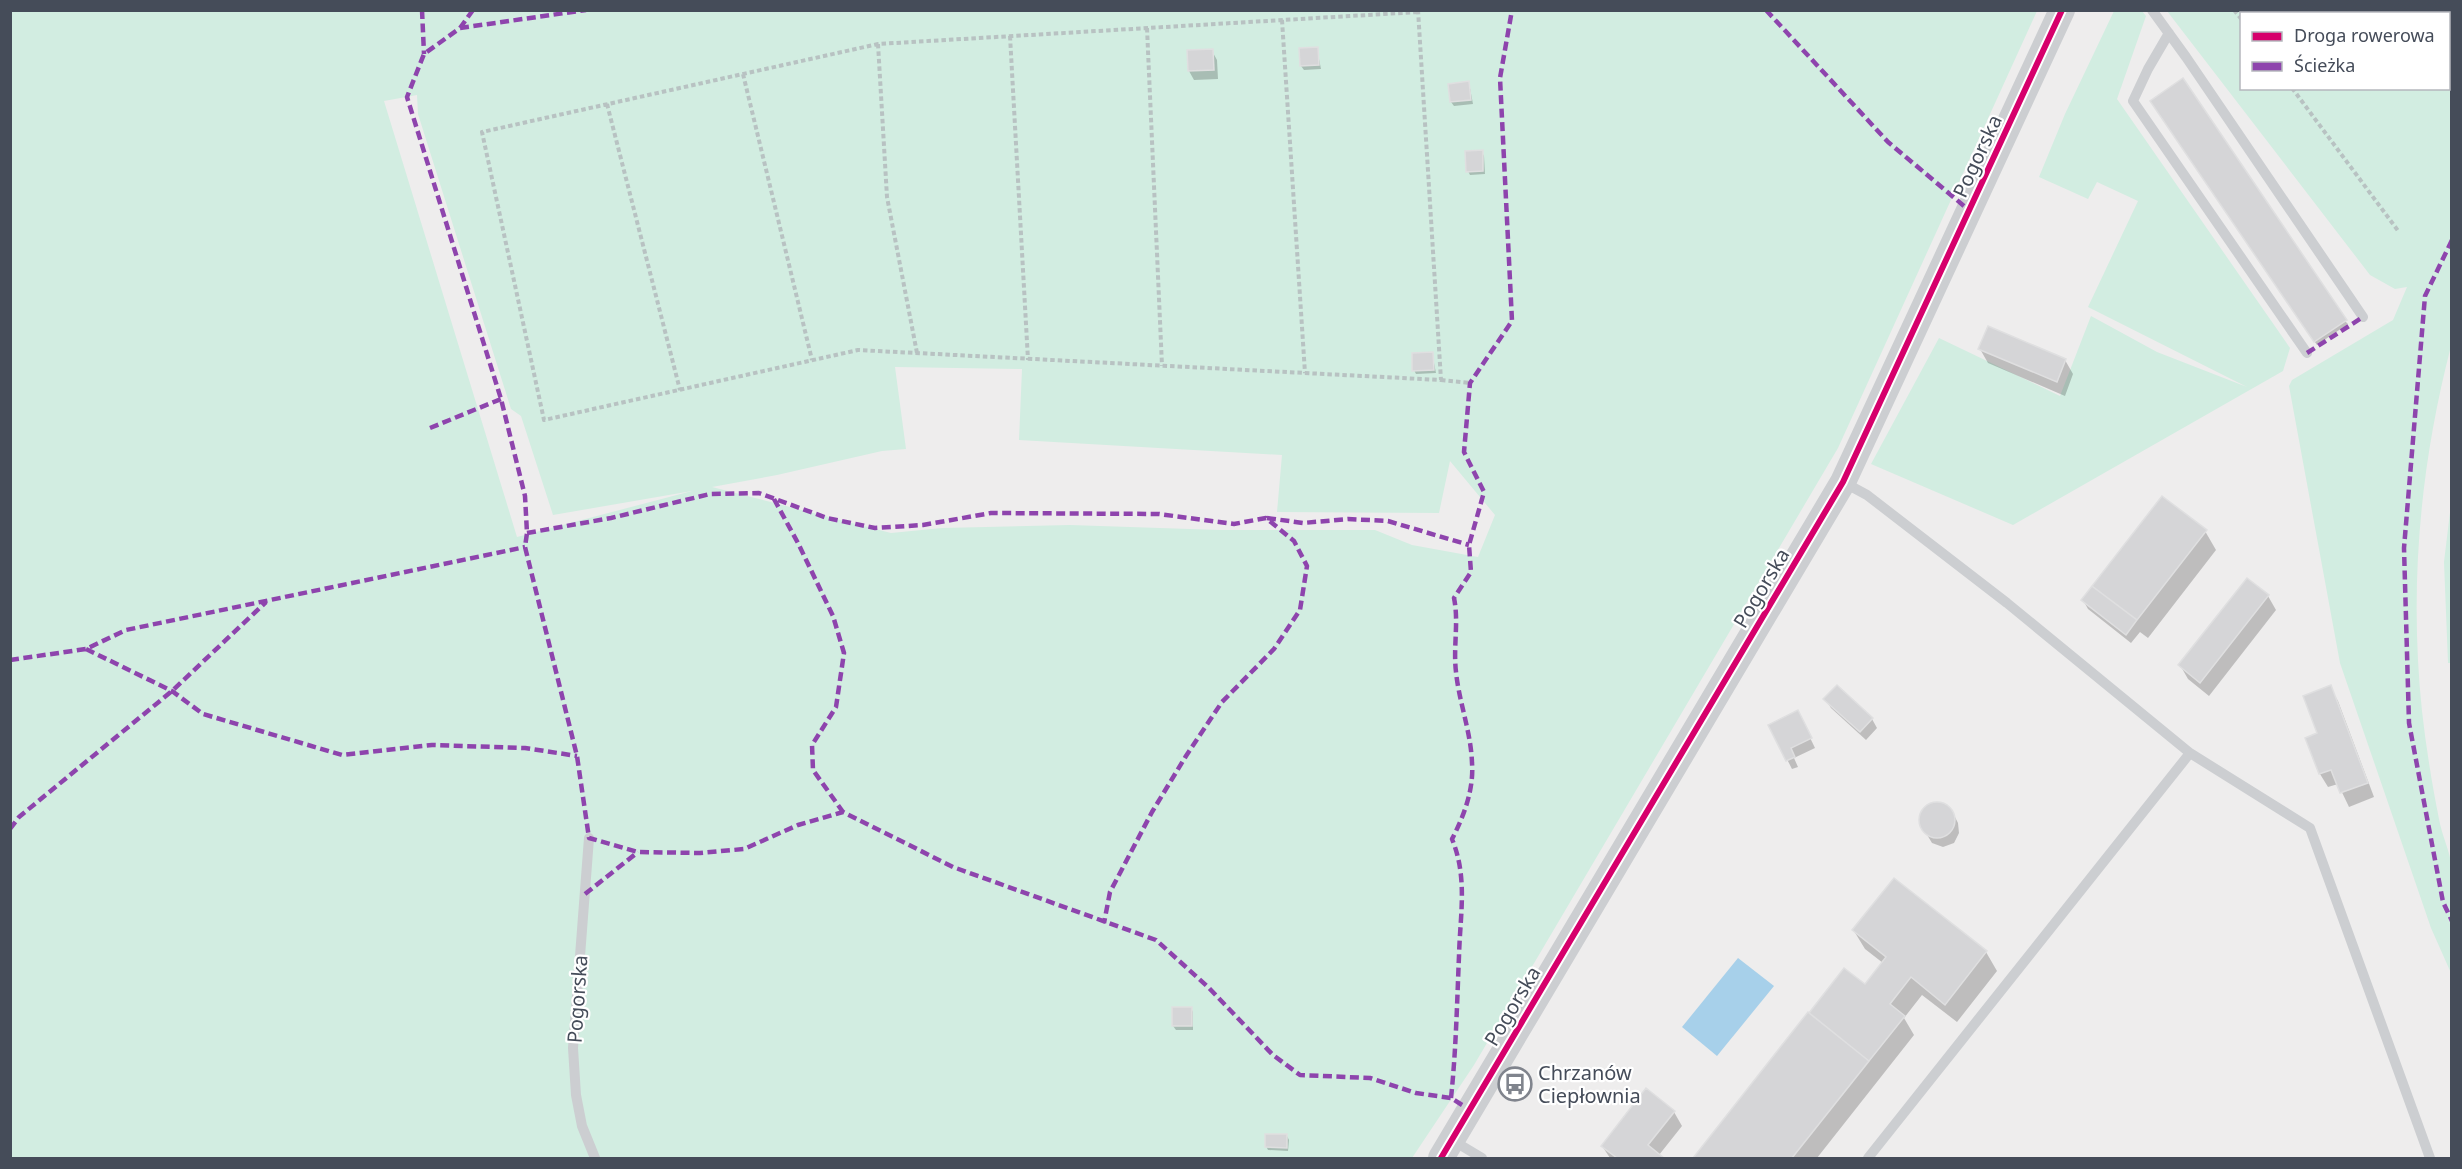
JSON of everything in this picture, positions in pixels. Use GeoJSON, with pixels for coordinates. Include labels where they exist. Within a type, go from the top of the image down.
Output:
{"type":"FeatureCollection","features":[{"type":"Feature","properties":{"kind":"street","name":"Pogorska"},"geometry":{"type":"LineString","coordinates":[[1447,1149],[1843,482],[2062,10]]}},
{"type":"Feature","properties":{"kind":"lane"},"geometry":{"type":"LineString","coordinates":[[2152,10],[2363,317]]}},
{"type":"Feature","properties":{"kind":"lane"},"geometry":{"type":"LineString","coordinates":[[2169,33],[2133,101],[2307,352]]}},
{"type":"Feature","properties":{"kind":"lane"},"geometry":{"type":"LineString","coordinates":[[1843,482],[1867,495],[2007,603],[2190,753],[2310,828],[2430,1158]]}},
{"type":"Feature","properties":{"kind":"lane"},"geometry":{"type":"LineString","coordinates":[[1868,1158],[2190,753]]}},
{"type":"Feature","properties":{"kind":"lane","name":"Pogorska"},"geometry":{"type":"LineString","coordinates":[[589,838],[573,1048],[576,1095],[582,1126],[595,1158]]}},
{"type":"Feature","properties":{"kind":"lane"},"geometry":{"type":"LineString","coordinates":[[1447,1149],[1482,1158]]}},
{"type":"Feature","properties":{"kind":"path"},"geometry":{"type":"LineString","coordinates":[[1441,380],[1418,11],[878,44],[482,132],[544,420],[858,350],[1470,383]]}},
{"type":"Feature","properties":{"kind":"path"},"geometry":{"type":"LineString","coordinates":[[1282,20],[1305,373]]}},
{"type":"Feature","properties":{"kind":"path"},"geometry":{"type":"LineString","coordinates":[[1147,28],[1162,366]]}},
{"type":"Feature","properties":{"kind":"path"},"geometry":{"type":"LineString","coordinates":[[1010,36],[1028,360]]}},
{"type":"Feature","properties":{"kind":"path"},"geometry":{"type":"LineString","coordinates":[[878,44],[887,197],[918,353]]}},
{"type":"Feature","properties":{"kind":"path"},"geometry":{"type":"LineString","coordinates":[[743,74],[812,360]]}},
{"type":"Feature","properties":{"kind":"path"},"geometry":{"type":"LineString","coordinates":[[2293,90],[2399,232]]}},
{"type":"Feature","properties":{"kind":"path"},"geometry":{"type":"LineString","coordinates":[[607,104],[680,390]]}},
{"type":"Feature","properties":{"kind":"green space"},"geometry":{"type":"Polygon","coordinates":[[[10,11],[2037,11],[1838,448],[1474,1065],[1412,1158],[11,1158],[10,11]],[[417,95],[384,101],[517,537],[692,491],[553,515],[521,416],[511,409],[418,114],[417,95]],[[895,367],[906,449],[882,451],[712,487],[891,533],[942,528],[1070,525],[1220,530],[1375,530],[1412,545],[1478,557],[1495,515],[1450,461],[1439,513],[1277,512],[1282,455],[1019,440],[1022,369],[895,367]]]}},
{"type":"Feature","properties":{"kind":"green space"},"geometry":{"type":"Polygon","coordinates":[[[2114,11],[2142,11],[2146,16],[2117,99],[2290,348],[2283,371],[2013,525],[1871,464],[1939,338],[2060,396],[2091,316],[2157,352],[2247,387],[2088,307],[2138,201],[2097,182],[2088,199],[2039,177],[2065,114],[2114,11]]]}},
{"type":"Feature","properties":{"kind":"green space"},"geometry":{"type":"Polygon","coordinates":[[[2167,11],[2451,11],[2451,346],[2440,391],[2425,482],[2417,573],[2417,619],[2418,665],[2425,738],[2439,819],[2452,868],[2451,973],[2431,928],[2340,663],[2289,386],[2292,380],[2393,320],[2407,287],[2395,289],[2370,275],[2167,11]]]}},
{"type":"Feature","properties":{"kind":"green space"},"geometry":{"type":"Polygon","coordinates":[[[2451,504],[2452,663],[2448,663],[2444,562],[2451,504]]]}},
{"type":"Feature","properties":{"kind":"water"},"geometry":{"type":"Polygon","coordinates":[[[1738,958],[1774,986],[1717,1056],[1682,1027],[1738,958]]]}},
{"type":"Feature","properties":{"kind":"building"},"geometry":{"type":"Polygon","coordinates":[[[1318,47],[1319,65],[1300,66],[1299,48],[1318,47]]]}},
{"type":"Feature","properties":{"kind":"building"},"geometry":{"type":"Polygon","coordinates":[[[1213,49],[1214,70],[1188,71],[1187,50],[1213,49]]]}},
{"type":"Feature","properties":{"kind":"building"},"geometry":{"type":"Polygon","coordinates":[[[2183,78],[2347,320],[2314,342],[2150,101],[2183,78]]]}},
{"type":"Feature","properties":{"kind":"building"},"geometry":{"type":"Polygon","coordinates":[[[1469,81],[1471,100],[1450,102],[1448,84],[1469,81]]]}},
{"type":"Feature","properties":{"kind":"building"},"geometry":{"type":"Polygon","coordinates":[[[1483,150],[1483,171],[1466,172],[1465,151],[1483,150]]]}},
{"type":"Feature","properties":{"kind":"building"},"geometry":{"type":"Polygon","coordinates":[[[1988,326],[2066,359],[2057,382],[1978,349],[1988,326]]]}},
{"type":"Feature","properties":{"kind":"building"},"geometry":{"type":"Polygon","coordinates":[[[1433,352],[1434,370],[1412,371],[1412,353],[1433,352]]]}},
{"type":"Feature","properties":{"kind":"building"},"geometry":{"type":"Polygon","coordinates":[[[2162,496],[2207,530],[2137,620],[2092,586],[2162,496]]]}},
{"type":"Feature","properties":{"kind":"building"},"geometry":{"type":"Polygon","coordinates":[[[2247,578],[2269,595],[2200,683],[2178,665],[2247,578]]]}},
{"type":"Feature","properties":{"kind":"building"},"geometry":{"type":"Polygon","coordinates":[[[2092,586],[2137,620],[2126,635],[2081,600],[2092,586]]]}},
{"type":"Feature","properties":{"kind":"building"},"geometry":{"type":"Polygon","coordinates":[[[1837,685],[1873,718],[1860,732],[1823,699],[1837,685]]]}},
{"type":"Feature","properties":{"kind":"building"},"geometry":{"type":"Polygon","coordinates":[[[2331,685],[2368,783],[2340,793],[2331,770],[2319,774],[2305,738],[2317,733],[2303,696],[2331,685]]]}},
{"type":"Feature","properties":{"kind":"building"},"geometry":{"type":"Polygon","coordinates":[[[1798,710],[1812,738],[1791,748],[1795,757],[1786,761],[1768,725],[1798,710]]]}},
{"type":"Feature","properties":{"kind":"building"},"geometry":{"type":"Polygon","coordinates":[[[1937,802],[1950,807],[1955,820],[1950,833],[1937,838],[1924,833],[1919,820],[1924,807],[1937,802]]]}},
{"type":"Feature","properties":{"kind":"building"},"geometry":{"type":"Polygon","coordinates":[[[1894,878],[1987,951],[1945,1005],[1911,977],[1890,1004],[1905,1016],[1869,1061],[1809,1013],[1844,968],[1865,984],[1886,957],[1852,930],[1894,878]]]}},
{"type":"Feature","properties":{"kind":"building"},"geometry":{"type":"Polygon","coordinates":[[[1172,1007],[1192,1007],[1192,1026],[1172,1026],[1172,1007]]]}},
{"type":"Feature","properties":{"kind":"building"},"geometry":{"type":"Polygon","coordinates":[[[1808,1012],[1869,1061],[1792,1158],[1693,1158],[1808,1012]]]}},
{"type":"Feature","properties":{"kind":"building"},"geometry":{"type":"Polygon","coordinates":[[[1646,1088],[1675,1111],[1648,1145],[1664,1158],[1617,1158],[1601,1146],[1646,1088]]]}},
{"type":"Feature","properties":{"kind":"building"},"geometry":{"type":"Polygon","coordinates":[[[1265,1134],[1287,1134],[1287,1148],[1265,1147],[1265,1134]]]}},
{"type":"Feature","properties":{"kind":"marked path"},"geometry":{"type":"LineString","coordinates":[[422,10],[424,54]]}},
{"type":"Feature","properties":{"kind":"marked path"},"geometry":{"type":"LineString","coordinates":[[473,10],[460,28],[424,54],[407,97],[501,399],[525,496],[527,533],[525,547],[577,756],[589,838],[638,852],[700,853],[744,849],[798,825],[843,812],[953,867],[1156,940],[1208,987],[1273,1055],[1300,1075],[1370,1078],[1416,1093],[1451,1098],[1470,1110]]}},
{"type":"Feature","properties":{"kind":"marked path"},"geometry":{"type":"LineString","coordinates":[[460,28],[586,10]]}},
{"type":"Feature","properties":{"kind":"marked path"},"geometry":{"type":"LineString","coordinates":[[1451,1098],[1462,897],[1460,868],[1452,839],[1467,802],[1472,773],[1470,740],[1456,672],[1454,598],[1471,572],[1469,545],[1484,492],[1464,452],[1470,383],[1512,321],[1500,78],[1512,10]]}},
{"type":"Feature","properties":{"kind":"marked path"},"geometry":{"type":"LineString","coordinates":[[1766,10],[1888,142],[1970,211]]}},
{"type":"Feature","properties":{"kind":"marked path"},"geometry":{"type":"LineString","coordinates":[[2452,240],[2425,296],[2404,548],[2409,723],[2443,902],[2452,921]]}},
{"type":"Feature","properties":{"kind":"marked path"},"geometry":{"type":"LineString","coordinates":[[2307,353],[2363,317]]}},
{"type":"Feature","properties":{"kind":"marked path"},"geometry":{"type":"LineString","coordinates":[[430,428],[501,399]]}},
{"type":"Feature","properties":{"kind":"marked path"},"geometry":{"type":"LineString","coordinates":[[527,533],[611,518],[710,494],[759,493],[827,518],[875,528],[923,525],[991,513],[1159,514],[1234,524],[1266,518],[1294,541],[1307,566],[1300,610],[1274,649],[1222,702],[1186,756],[1152,812],[1110,892],[1104,923]]}},
{"type":"Feature","properties":{"kind":"marked path"},"geometry":{"type":"LineString","coordinates":[[774,499],[833,616],[844,653],[836,707],[812,745],[813,770],[843,812]]}},
{"type":"Feature","properties":{"kind":"marked path"},"geometry":{"type":"LineString","coordinates":[[1267,518],[1303,523],[1348,519],[1388,521],[1469,545]]}},
{"type":"Feature","properties":{"kind":"marked path"},"geometry":{"type":"LineString","coordinates":[[10,660],[86,649],[126,630],[525,547]]}},
{"type":"Feature","properties":{"kind":"marked path"},"geometry":{"type":"LineString","coordinates":[[10,829],[19,817],[172,691],[266,602]]}},
{"type":"Feature","properties":{"kind":"marked path"},"geometry":{"type":"LineString","coordinates":[[86,649],[172,691],[203,714],[342,755],[432,745],[525,748],[577,756]]}},
{"type":"Feature","properties":{"kind":"marked path"},"geometry":{"type":"LineString","coordinates":[[585,894],[638,852]]}},
{"type":"Feature","properties":{"kind":"cycle path"},"geometry":{"type":"LineString","coordinates":[[1441,1158],[1843,482],[2062,10]]}},
{"type":"Feature","properties":{"kind":"place","name":"Chrzanów Ciepłownia"},"geometry":{"type":"Point","coordinates":[1515,1084]}}]}
